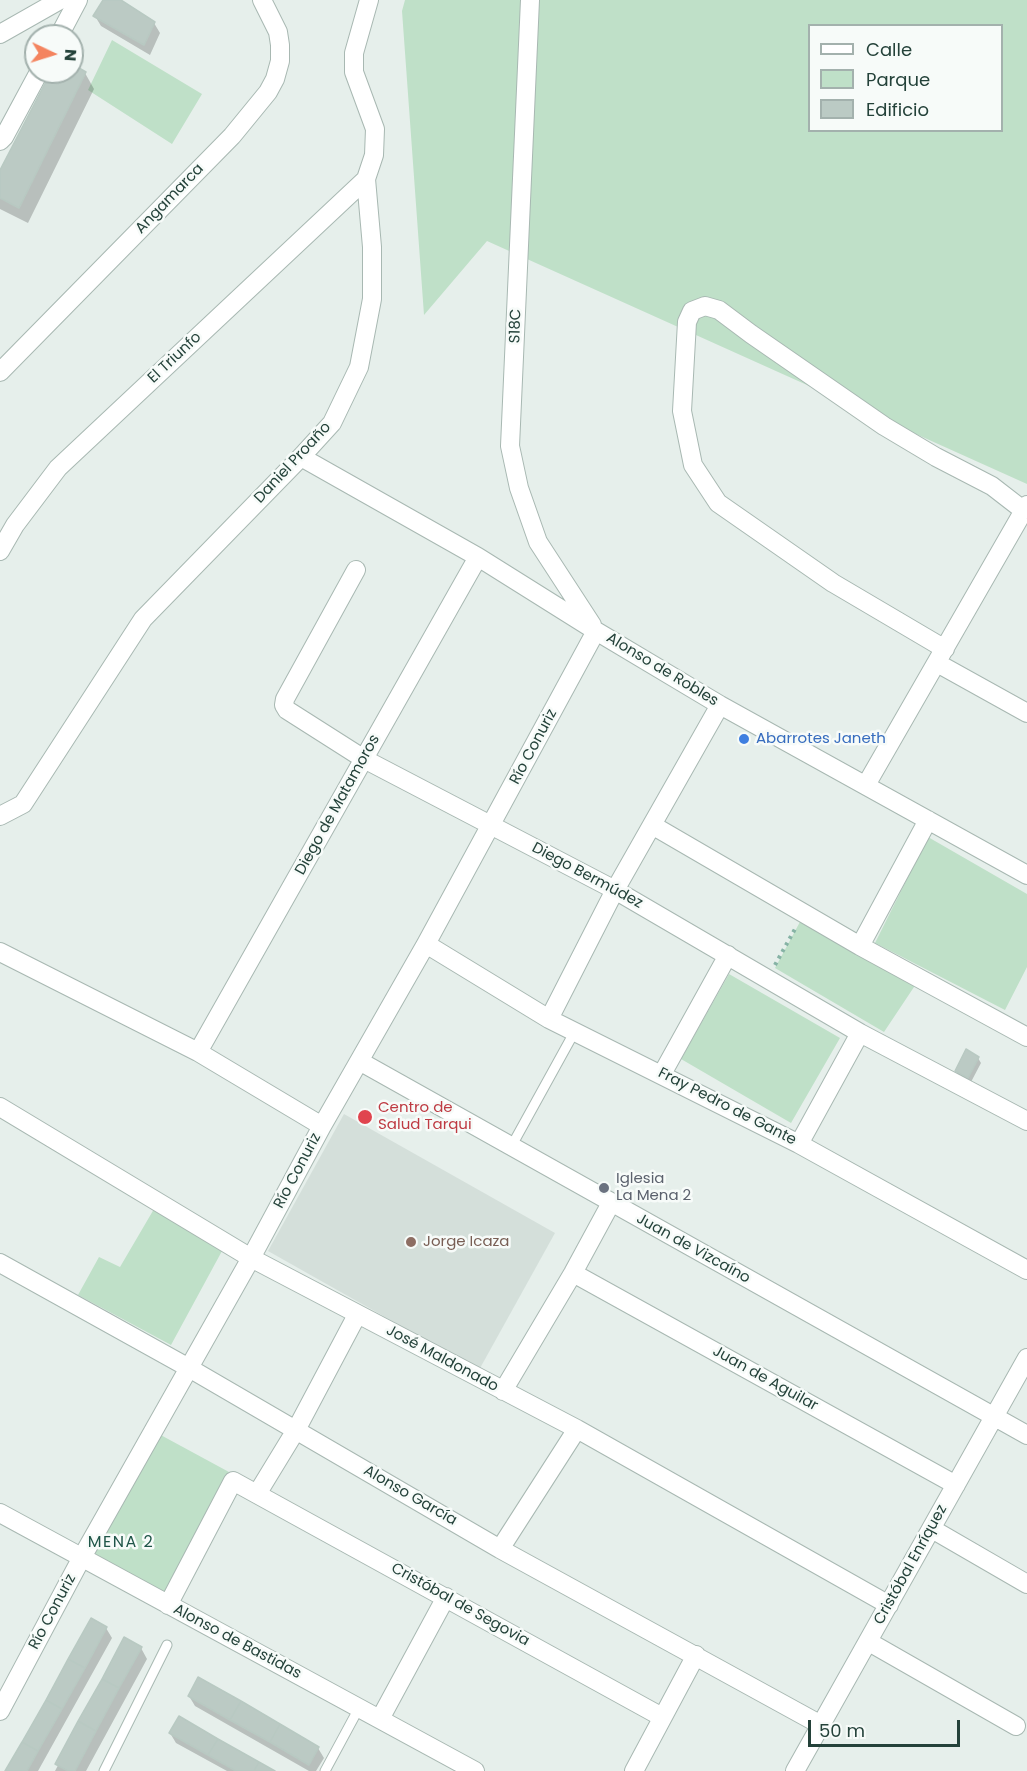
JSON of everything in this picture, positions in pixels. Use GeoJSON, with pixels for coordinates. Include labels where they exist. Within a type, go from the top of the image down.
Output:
{"type":"FeatureCollection","features":[{"type":"Feature","properties":{"kind":"street"},"geometry":{"type":"LineString","coordinates":[[0,34],[60,0]]}},
{"type":"Feature","properties":{"kind":"street"},"geometry":{"type":"LineString","coordinates":[[65,24],[78,0]]}},
{"type":"Feature","properties":{"kind":"street","name":"Angamarca"},"geometry":{"type":"LineString","coordinates":[[0,372],[232,136],[268,92],[275,79],[280,61],[280,45],[278,32],[262,0]]}},
{"type":"Feature","properties":{"kind":"street","name":"Daniel Proaño"},"geometry":{"type":"LineString","coordinates":[[3,815],[23,804],[143,619],[332,423],[359,367],[372,299],[372,248],[366,179],[374,155],[375,129],[354,72],[354,53],[369,0]]}},
{"type":"Feature","properties":{"kind":"street","name":"S18C"},"geometry":{"type":"LineString","coordinates":[[530,0],[510,446],[519,488],[538,542],[596,632]]}},
{"type":"Feature","properties":{"kind":"street"},"geometry":{"type":"LineString","coordinates":[[0,141],[32,84]]}},
{"type":"Feature","properties":{"kind":"street","name":"El Triunfo"},"geometry":{"type":"LineString","coordinates":[[0,551],[15,525],[58,468],[366,179]]}},
{"type":"Feature","properties":{"kind":"street"},"geometry":{"type":"LineString","coordinates":[[866,785],[941,656],[1025,507],[884,426],[719,310],[705,306],[692,311],[687,322],[682,411],[693,465],[718,503],[833,584],[941,656],[1027,713]]}},
{"type":"Feature","properties":{"kind":"street","name":"Alonso de Robles"},"geometry":{"type":"LineString","coordinates":[[301,457],[478,557],[596,632],[720,705],[1027,875]]}},
{"type":"Feature","properties":{"kind":"street","name":"Diego de Matamoros"},"geometry":{"type":"LineString","coordinates":[[198,1052],[478,557]]}},
{"type":"Feature","properties":{"kind":"street","name":"Diego Bermúdez"},"geometry":{"type":"LineString","coordinates":[[356,570],[285,699],[284,705],[299,719],[364,759],[615,890],[860,1032],[1027,1121]]}},
{"type":"Feature","properties":{"kind":"street","name":"Río Conuriz"},"geometry":{"type":"LineString","coordinates":[[0,1711],[6,1686],[189,1368],[322,1126],[361,1062],[596,632]]}},
{"type":"Feature","properties":{"kind":"street"},"geometry":{"type":"LineString","coordinates":[[549,1018],[615,890],[720,705]]}},
{"type":"Feature","properties":{"kind":"street"},"geometry":{"type":"LineString","coordinates":[[860,946],[928,820]]}},
{"type":"Feature","properties":{"kind":"street"},"geometry":{"type":"LineString","coordinates":[[652,825],[860,946],[1027,1037]]}},
{"type":"Feature","properties":{"kind":"street","name":"Fray Pedro de Gante"},"geometry":{"type":"LineString","coordinates":[[426,944],[549,1018],[799,1144],[1027,1270]]}},
{"type":"Feature","properties":{"kind":"street"},"geometry":{"type":"LineString","coordinates":[[0,952],[198,1052],[322,1126]]}},
{"type":"Feature","properties":{"kind":"street"},"geometry":{"type":"LineString","coordinates":[[662,1074],[728,955]]}},
{"type":"Feature","properties":{"kind":"street"},"geometry":{"type":"LineString","coordinates":[[799,1144],[860,1032]]}},
{"type":"Feature","properties":{"kind":"street","name":"Juan de Vizcaíno"},"geometry":{"type":"LineString","coordinates":[[361,1062],[1027,1435]]}},
{"type":"Feature","properties":{"kind":"street","name":"José Maldonado"},"geometry":{"type":"LineString","coordinates":[[0,1107],[251,1258],[577,1429],[889,1605]]}},
{"type":"Feature","properties":{"kind":"street"},"geometry":{"type":"LineString","coordinates":[[503,1391],[573,1273],[611,1203]]}},
{"type":"Feature","properties":{"kind":"street","name":"Alonso García"},"geometry":{"type":"LineString","coordinates":[[0,1263],[189,1368],[500,1549],[821,1725]]}},
{"type":"Feature","properties":{"kind":"street","name":"Juan de Aguilar"},"geometry":{"type":"LineString","coordinates":[[573,1273],[956,1485]]}},
{"type":"Feature","properties":{"kind":"street"},"geometry":{"type":"LineString","coordinates":[[257,1494],[296,1430],[357,1315]]}},
{"type":"Feature","properties":{"kind":"street","name":"Cristóbal Enríquez"},"geometry":{"type":"LineString","coordinates":[[795,1771],[1027,1358]]}},
{"type":"Feature","properties":{"kind":"street"},"geometry":{"type":"LineString","coordinates":[[500,1549],[577,1429]]}},
{"type":"Feature","properties":{"kind":"street","name":"Cristóbal de Segovia"},"geometry":{"type":"LineString","coordinates":[[168,1605],[233,1480],[662,1717]]}},
{"type":"Feature","properties":{"kind":"street","name":"Alonso de Bastidas"},"geometry":{"type":"LineString","coordinates":[[0,1513],[475,1771]]}},
{"type":"Feature","properties":{"kind":"street"},"geometry":{"type":"LineString","coordinates":[[932,1529],[1027,1584]]}},
{"type":"Feature","properties":{"kind":"street"},"geometry":{"type":"LineString","coordinates":[[380,1719],[446,1597]]}},
{"type":"Feature","properties":{"kind":"street"},"geometry":{"type":"LineString","coordinates":[[869,1642],[1016,1726]]}},
{"type":"Feature","properties":{"kind":"street"},"geometry":{"type":"LineString","coordinates":[[633,1771],[696,1655]]}},
{"type":"Feature","properties":{"kind":"lane"},"geometry":{"type":"LineString","coordinates":[[511,1147],[575,1031]]}},
{"type":"Feature","properties":{"kind":"lane"},"geometry":{"type":"LineString","coordinates":[[104,1771],[167,1645]]}},
{"type":"Feature","properties":{"kind":"lane"},"geometry":{"type":"LineString","coordinates":[[325,1771],[359,1708]]}},
{"type":"Feature","properties":{"kind":"path"},"geometry":{"type":"LineString","coordinates":[[768,978],[804,913]]}},
{"type":"Feature","properties":{"kind":"shaded area","name":"Jorge Icaza"},"geometry":{"type":"Polygon","coordinates":[[[344,1114],[555,1233],[479,1370],[268,1251],[344,1114]]]}},
{"type":"Feature","properties":{"kind":"green space"},"geometry":{"type":"Polygon","coordinates":[[[405,0],[1027,0],[1027,484],[487,241],[424,315],[402,11],[405,0]]]}},
{"type":"Feature","properties":{"kind":"green space"},"geometry":{"type":"Polygon","coordinates":[[[112,40],[202,94],[172,144],[88,90],[112,40]]]}},
{"type":"Feature","properties":{"kind":"green space"},"geometry":{"type":"Polygon","coordinates":[[[928,837],[1027,894],[1027,967],[1005,1010],[875,943],[928,837]]]}},
{"type":"Feature","properties":{"kind":"green space"},"geometry":{"type":"Polygon","coordinates":[[[801,920],[916,984],[884,1032],[775,968],[801,920]]]}},
{"type":"Feature","properties":{"kind":"green space"},"geometry":{"type":"Polygon","coordinates":[[[729,974],[840,1038],[791,1123],[681,1059],[729,974]]]}},
{"type":"Feature","properties":{"kind":"green space"},"geometry":{"type":"Polygon","coordinates":[[[154,1209],[222,1251],[171,1345],[78,1295],[99,1257],[120,1267],[154,1209]]]}},
{"type":"Feature","properties":{"kind":"green space"},"geometry":{"type":"Polygon","coordinates":[[[157,1433],[229,1472],[163,1595],[92,1556],[157,1433]]]}},
{"type":"Feature","properties":{"kind":"building"},"geometry":{"type":"Polygon","coordinates":[[[103,0],[121,0],[155,22],[144,45],[93,16],[103,0]]]}},
{"type":"Feature","properties":{"kind":"building"},"geometry":{"type":"Polygon","coordinates":[[[45,84],[80,84],[19,208],[0,198],[0,170],[45,84]]]}},
{"type":"Feature","properties":{"kind":"building"},"geometry":{"type":"Polygon","coordinates":[[[966,1049],[979,1057],[968,1078],[955,1071],[966,1049]]]}},
{"type":"Feature","properties":{"kind":"building"},"geometry":{"type":"Polygon","coordinates":[[[91,1618],[107,1627],[85,1668],[68,1659],[91,1618]]]}},
{"type":"Feature","properties":{"kind":"building"},"geometry":{"type":"Polygon","coordinates":[[[124,1637],[142,1647],[119,1688],[102,1679],[124,1637]]]}},
{"type":"Feature","properties":{"kind":"building"},"geometry":{"type":"Polygon","coordinates":[[[68,1659],[85,1668],[62,1709],[46,1700],[68,1659]]]}},
{"type":"Feature","properties":{"kind":"building"},"geometry":{"type":"Polygon","coordinates":[[[198,1677],[241,1701],[230,1720],[188,1696],[198,1677]]]}},
{"type":"Feature","properties":{"kind":"building"},"geometry":{"type":"Polygon","coordinates":[[[102,1679],[119,1688],[96,1731],[78,1721],[102,1679]]]}},
{"type":"Feature","properties":{"kind":"building"},"geometry":{"type":"Polygon","coordinates":[[[46,1700],[62,1709],[38,1751],[22,1742],[46,1700]]]}},
{"type":"Feature","properties":{"kind":"building"},"geometry":{"type":"Polygon","coordinates":[[[241,1701],[280,1724],[270,1742],[230,1720],[241,1701]]]}},
{"type":"Feature","properties":{"kind":"building"},"geometry":{"type":"Polygon","coordinates":[[[179,1716],[218,1739],[208,1755],[169,1733],[179,1716]]]}},
{"type":"Feature","properties":{"kind":"building"},"geometry":{"type":"Polygon","coordinates":[[[78,1721],[96,1731],[75,1771],[68,1771],[55,1764],[78,1721]]]}},
{"type":"Feature","properties":{"kind":"building"},"geometry":{"type":"Polygon","coordinates":[[[280,1724],[319,1747],[309,1765],[270,1742],[280,1724]]]}},
{"type":"Feature","properties":{"kind":"building"},"geometry":{"type":"Polygon","coordinates":[[[218,1739],[259,1762],[254,1771],[236,1771],[208,1755],[218,1739]]]}},
{"type":"Feature","properties":{"kind":"building"},"geometry":{"type":"Polygon","coordinates":[[[22,1742],[38,1751],[27,1771],[5,1771],[22,1742]]]}},
{"type":"Feature","properties":{"kind":"building"},"geometry":{"type":"Polygon","coordinates":[[[259,1762],[275,1771],[254,1771],[259,1762]]]}},
{"type":"Feature","properties":{"kind":"place","name":"Abarrotes Janeth"},"geometry":{"type":"Point","coordinates":[744,739]}},
{"type":"Feature","properties":{"kind":"place","name":"Centro de Salud Tarqui"},"geometry":{"type":"Point","coordinates":[365,1117]}},
{"type":"Feature","properties":{"kind":"place","name":"Iglesia La Mena 2"},"geometry":{"type":"Point","coordinates":[604,1188]}},
{"type":"Feature","properties":{"kind":"place","name":"Jorge Icaza"},"geometry":{"type":"Point","coordinates":[411,1242]}},
{"type":"Feature","properties":{"kind":"district","name":"MENA 2"},"geometry":{"type":"Point","coordinates":[121,1543]}}]}
